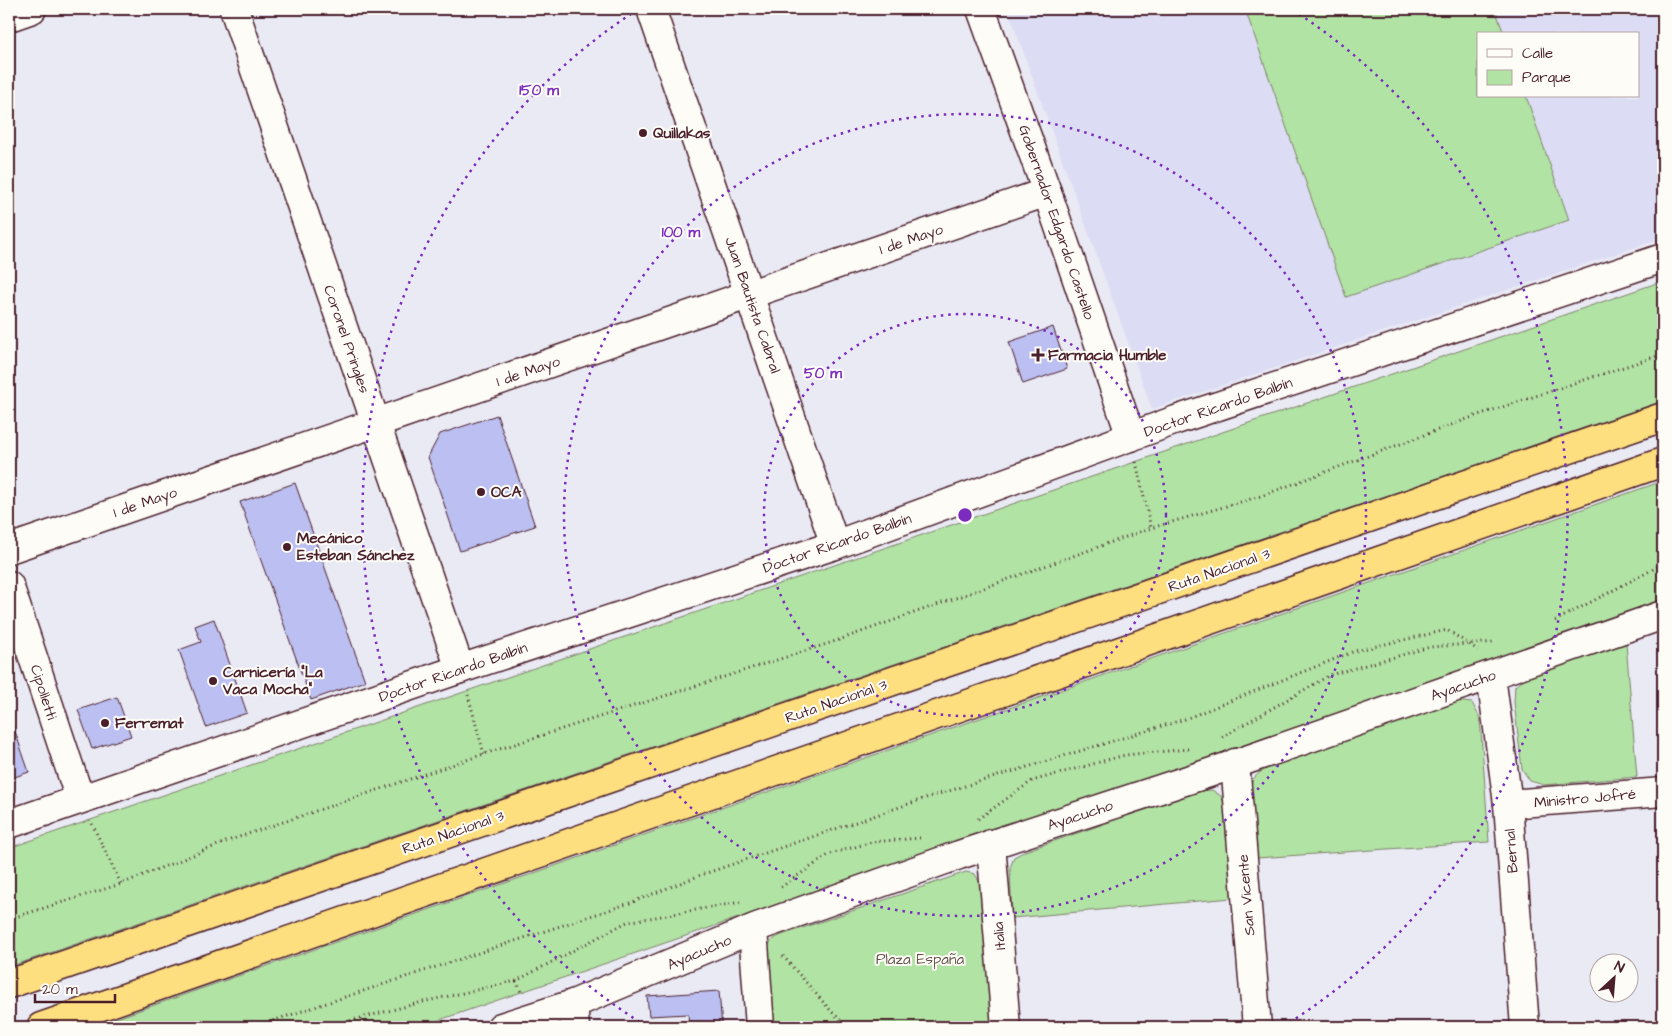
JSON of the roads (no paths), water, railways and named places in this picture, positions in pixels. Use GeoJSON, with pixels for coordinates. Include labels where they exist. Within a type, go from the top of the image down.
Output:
{"type":"FeatureCollection","features":[{"type":"Feature","properties":{"kind":"highway","name":"Ruta Nacional 3"},"geometry":{"type":"LineString","coordinates":[[9,984],[1663,417]]}},
{"type":"Feature","properties":{"kind":"highway"},"geometry":{"type":"LineString","coordinates":[[41,1027],[1663,462]]}},
{"type":"Feature","properties":{"kind":"street"},"geometry":{"type":"LineString","coordinates":[[9,17],[32,9]]}},
{"type":"Feature","properties":{"kind":"street","name":"Coronel Pringles"},"geometry":{"type":"LineString","coordinates":[[234,9],[460,669]]}},
{"type":"Feature","properties":{"kind":"street","name":"Juan Bautista Cabral"},"geometry":{"type":"LineString","coordinates":[[651,9],[835,545]]}},
{"type":"Feature","properties":{"kind":"street","name":"Gobernador Edgardo Castello"},"geometry":{"type":"LineString","coordinates":[[981,9],[1047,192],[1130,437]]}},
{"type":"Feature","properties":{"kind":"street","name":"1 de Mayo"},"geometry":{"type":"LineString","coordinates":[[9,549],[1047,192]]}},
{"type":"Feature","properties":{"kind":"street","name":"Doctor Ricardo Balbín"},"geometry":{"type":"LineString","coordinates":[[9,824],[460,669],[835,545],[1176,420],[1663,258]]}},
{"type":"Feature","properties":{"kind":"street","name":"Cipolletti"},"geometry":{"type":"LineString","coordinates":[[9,584],[80,799]]}},
{"type":"Feature","properties":{"kind":"street","name":"Ayacucho"},"geometry":{"type":"LineString","coordinates":[[501,1027],[574,1016],[755,928],[991,844],[1491,676],[1663,615]]}},
{"type":"Feature","properties":{"kind":"street","name":"Bernal"},"geometry":{"type":"LineString","coordinates":[[1491,676],[1508,804],[1525,1027]]}},
{"type":"Feature","properties":{"kind":"street","name":"San Vicente"},"geometry":{"type":"LineString","coordinates":[[1235,763],[1256,1027]]}},
{"type":"Feature","properties":{"kind":"street","name":"Ministro Jofré"},"geometry":{"type":"LineString","coordinates":[[1508,804],[1663,792]]}},
{"type":"Feature","properties":{"kind":"street","name":"Italia"},"geometry":{"type":"LineString","coordinates":[[991,844],[1006,1027]]}},
{"type":"Feature","properties":{"kind":"street"},"geometry":{"type":"LineString","coordinates":[[755,928],[760,1027]]}},
{"type":"Feature","properties":{"kind":"place","name":"Quillakas"},"geometry":{"type":"Point","coordinates":[643,133]}},
{"type":"Feature","properties":{"kind":"place","name":"Farmacia Humble"},"geometry":{"type":"Point","coordinates":[1038,355]}},
{"type":"Feature","properties":{"kind":"place","name":"OCA"},"geometry":{"type":"Point","coordinates":[481,492]}},
{"type":"Feature","properties":{"kind":"place","name":"Mecánico Esteban Sánchez"},"geometry":{"type":"Point","coordinates":[287,547]}},
{"type":"Feature","properties":{"kind":"place","name":"Carnicería \"La Vaca Mocha\""},"geometry":{"type":"Point","coordinates":[213,681]}},
{"type":"Feature","properties":{"kind":"place","name":"Ferremat"},"geometry":{"type":"Point","coordinates":[105,723]}},
{"type":"Feature","properties":{"kind":"park label","name":"Plaza España"},"geometry":{"type":"Point","coordinates":[920,959]}}]}
